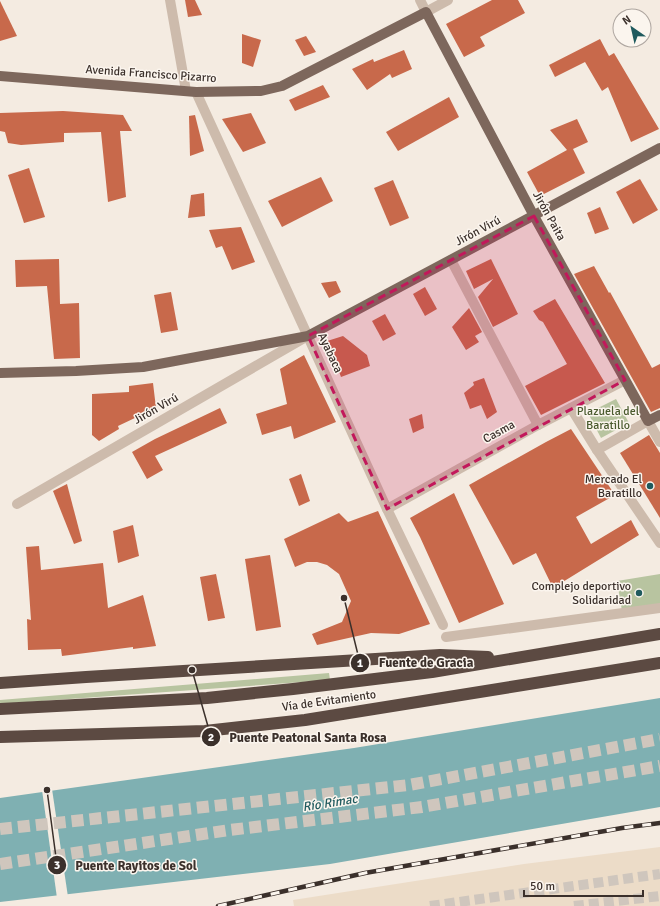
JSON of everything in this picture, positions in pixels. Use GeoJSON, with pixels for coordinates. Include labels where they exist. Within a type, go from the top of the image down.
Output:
{"type":"FeatureCollection","features":[{"type":"Feature","properties":{"kind":"highway","name":"Vía de Evitamiento"},"geometry":{"type":"LineString","coordinates":[[0,709],[207,698],[301,688],[432,672],[660,634]]}},
{"type":"Feature","properties":{"kind":"highway"},"geometry":{"type":"LineString","coordinates":[[0,683],[86,676],[440,654],[509,659]]}},
{"type":"Feature","properties":{"kind":"highway","name":"Vía de Evitamiento"},"geometry":{"type":"LineString","coordinates":[[0,737],[205,731],[305,720],[660,663]]}},
{"type":"Feature","properties":{"kind":"main road","name":"Avenida Francisco Pizarro"},"geometry":{"type":"LineString","coordinates":[[0,76],[191,91],[261,91],[282,86],[426,12]]}},
{"type":"Feature","properties":{"kind":"main road","name":"Jirón Paita"},"geometry":{"type":"LineString","coordinates":[[426,12],[534,216],[648,421]]}},
{"type":"Feature","properties":{"kind":"main road","name":"Jirón Virú"},"geometry":{"type":"LineString","coordinates":[[0,373],[144,367],[308,336],[660,148]]}},
{"type":"Feature","properties":{"kind":"main road"},"geometry":{"type":"LineString","coordinates":[[648,421],[660,415]]}},
{"type":"Feature","properties":{"kind":"street","name":"Ayabaca"},"geometry":{"type":"LineString","coordinates":[[170,0],[191,91],[308,336],[387,509],[443,625]]}},
{"type":"Feature","properties":{"kind":"street","name":"Jirón Paita"},"geometry":{"type":"LineString","coordinates":[[420,0],[426,12]]}},
{"type":"Feature","properties":{"kind":"street"},"geometry":{"type":"LineString","coordinates":[[426,12],[448,0]]}},
{"type":"Feature","properties":{"kind":"street"},"geometry":{"type":"LineString","coordinates":[[451,260],[538,425]]}},
{"type":"Feature","properties":{"kind":"street","name":"Jirón Virú"},"geometry":{"type":"LineString","coordinates":[[17,504],[308,336]]}},
{"type":"Feature","properties":{"kind":"street","name":"Casma"},"geometry":{"type":"LineString","coordinates":[[387,509],[538,425],[625,380]]}},
{"type":"Feature","properties":{"kind":"street"},"geometry":{"type":"LineString","coordinates":[[571,408],[597,450],[660,542]]}},
{"type":"Feature","properties":{"kind":"street","name":"Jirón Paita"},"geometry":{"type":"LineString","coordinates":[[648,421],[660,442]]}},
{"type":"Feature","properties":{"kind":"street"},"geometry":{"type":"LineString","coordinates":[[597,450],[648,421]]}},
{"type":"Feature","properties":{"kind":"street"},"geometry":{"type":"LineString","coordinates":[[446,637],[660,608]]}},
{"type":"Feature","properties":{"kind":"highlighted area"},"geometry":{"type":"Polygon","coordinates":[[[534,216],[625,380],[387,509],[308,336],[534,216]]]}},
{"type":"Feature","properties":{"kind":"green space","name":"Plazuela del Baratillo"},"geometry":{"type":"Polygon","coordinates":[[[616,399],[629,423],[601,438],[588,413],[616,399]]]}},
{"type":"Feature","properties":{"kind":"green space","name":"Complejo deportivo Solidaridad"},"geometry":{"type":"Polygon","coordinates":[[[660,574],[660,605],[622,611],[617,581],[660,574]]]}},
{"type":"Feature","properties":{"kind":"green space"},"geometry":{"type":"Polygon","coordinates":[[[329,673],[330,680],[0,704],[0,700],[329,673]]]}},
{"type":"Feature","properties":{"kind":"shaded area"},"geometry":{"type":"Polygon","coordinates":[[[660,847],[660,906],[294,906],[293,900],[524,864],[660,847]]]}},
{"type":"Feature","properties":{"kind":"water","name":"Río Rímac"},"geometry":{"type":"Polygon","coordinates":[[[660,698],[660,807],[330,864],[0,902],[0,798],[354,748],[660,698]]]}},
{"type":"Feature","properties":{"kind":"pier"},"geometry":{"type":"Polygon","coordinates":[[[52,789],[68,897],[57,898],[42,790],[52,789]]]}},
{"type":"Feature","properties":{"kind":"building"},"geometry":{"type":"Polygon","coordinates":[[[185,0],[195,0],[202,15],[188,17],[185,0]]]}},
{"type":"Feature","properties":{"kind":"building"},"geometry":{"type":"Polygon","coordinates":[[[492,0],[518,0],[525,13],[480,37],[485,46],[464,57],[446,24],[492,0]]]}},
{"type":"Feature","properties":{"kind":"building"},"geometry":{"type":"Polygon","coordinates":[[[0,1],[17,36],[0,41],[0,1]]]}},
{"type":"Feature","properties":{"kind":"building"},"geometry":{"type":"Polygon","coordinates":[[[242,34],[261,40],[253,67],[242,63],[242,34]]]}},
{"type":"Feature","properties":{"kind":"building"},"geometry":{"type":"Polygon","coordinates":[[[306,36],[316,52],[304,56],[295,40],[306,36]]]}},
{"type":"Feature","properties":{"kind":"building"},"geometry":{"type":"Polygon","coordinates":[[[600,39],[609,56],[614,53],[659,129],[631,142],[608,87],[602,91],[585,62],[555,77],[549,65],[600,39]]]}},
{"type":"Feature","properties":{"kind":"building"},"geometry":{"type":"Polygon","coordinates":[[[404,50],[412,69],[392,78],[390,74],[367,90],[352,69],[373,59],[374,62],[404,50]]]}},
{"type":"Feature","properties":{"kind":"building"},"geometry":{"type":"Polygon","coordinates":[[[323,85],[330,97],[295,111],[289,100],[323,85]]]}},
{"type":"Feature","properties":{"kind":"building"},"geometry":{"type":"Polygon","coordinates":[[[449,97],[459,117],[398,151],[386,132],[449,97]]]}},
{"type":"Feature","properties":{"kind":"building"},"geometry":{"type":"Polygon","coordinates":[[[63,111],[123,115],[132,131],[120,131],[126,197],[108,202],[101,132],[64,133],[64,142],[21,145],[8,143],[5,132],[0,131],[0,113],[63,111]]]}},
{"type":"Feature","properties":{"kind":"building"},"geometry":{"type":"Polygon","coordinates":[[[251,113],[266,143],[243,152],[222,119],[251,113]]]}},
{"type":"Feature","properties":{"kind":"building"},"geometry":{"type":"Polygon","coordinates":[[[195,115],[204,151],[190,156],[189,116],[195,115]]]}},
{"type":"Feature","properties":{"kind":"building"},"geometry":{"type":"Polygon","coordinates":[[[577,119],[588,142],[573,149],[585,173],[540,196],[527,172],[567,150],[550,130],[577,119]]]}},
{"type":"Feature","properties":{"kind":"building"},"geometry":{"type":"Polygon","coordinates":[[[29,168],[45,217],[24,223],[8,175],[29,168]]]}},
{"type":"Feature","properties":{"kind":"building"},"geometry":{"type":"Polygon","coordinates":[[[321,177],[333,201],[282,227],[268,201],[321,177]]]}},
{"type":"Feature","properties":{"kind":"building"},"geometry":{"type":"Polygon","coordinates":[[[640,179],[658,210],[633,224],[616,192],[640,179]]]}},
{"type":"Feature","properties":{"kind":"building"},"geometry":{"type":"Polygon","coordinates":[[[393,180],[409,218],[390,226],[374,188],[393,180]]]}},
{"type":"Feature","properties":{"kind":"building"},"geometry":{"type":"Polygon","coordinates":[[[204,193],[205,216],[188,218],[191,195],[204,193]]]}},
{"type":"Feature","properties":{"kind":"building"},"geometry":{"type":"Polygon","coordinates":[[[600,207],[609,229],[595,234],[587,213],[600,207]]]}},
{"type":"Feature","properties":{"kind":"building"},"geometry":{"type":"Polygon","coordinates":[[[241,227],[255,262],[232,270],[222,246],[216,248],[209,230],[241,227]]]}},
{"type":"Feature","properties":{"kind":"building"},"geometry":{"type":"Polygon","coordinates":[[[59,259],[60,304],[79,303],[80,358],[54,359],[47,286],[16,287],[15,260],[59,259]]]}},
{"type":"Feature","properties":{"kind":"building"},"geometry":{"type":"Polygon","coordinates":[[[491,259],[518,314],[493,327],[478,297],[493,279],[474,289],[466,271],[491,259]]]}},
{"type":"Feature","properties":{"kind":"building"},"geometry":{"type":"Polygon","coordinates":[[[594,266],[652,368],[660,364],[660,408],[651,412],[574,274],[594,266]]]}},
{"type":"Feature","properties":{"kind":"building"},"geometry":{"type":"Polygon","coordinates":[[[336,281],[341,292],[329,298],[321,283],[336,281]]]}},
{"type":"Feature","properties":{"kind":"building"},"geometry":{"type":"Polygon","coordinates":[[[425,287],[437,309],[425,316],[413,294],[425,287]]]}},
{"type":"Feature","properties":{"kind":"building"},"geometry":{"type":"Polygon","coordinates":[[[171,292],[178,330],[161,333],[154,295],[171,292]]]}},
{"type":"Feature","properties":{"kind":"building"},"geometry":{"type":"Polygon","coordinates":[[[555,299],[605,383],[541,415],[525,386],[567,364],[543,322],[539,320],[533,311],[555,299]]]}},
{"type":"Feature","properties":{"kind":"building"},"geometry":{"type":"Polygon","coordinates":[[[469,308],[482,332],[475,336],[479,342],[466,350],[452,327],[469,308]]]}},
{"type":"Feature","properties":{"kind":"building"},"geometry":{"type":"Polygon","coordinates":[[[385,314],[396,334],[383,341],[372,321],[385,314]]]}},
{"type":"Feature","properties":{"kind":"building"},"geometry":{"type":"Polygon","coordinates":[[[343,336],[367,355],[370,366],[341,377],[333,355],[329,357],[324,342],[343,336]]]}},
{"type":"Feature","properties":{"kind":"building"},"geometry":{"type":"Polygon","coordinates":[[[304,355],[336,422],[294,439],[291,426],[262,435],[256,414],[287,404],[280,369],[304,355]]]}},
{"type":"Feature","properties":{"kind":"building"},"geometry":{"type":"Polygon","coordinates":[[[484,378],[497,412],[487,419],[481,405],[470,409],[464,393],[474,385],[473,382],[484,378]]]}},
{"type":"Feature","properties":{"kind":"building"},"geometry":{"type":"Polygon","coordinates":[[[153,383],[156,408],[118,426],[119,429],[99,441],[92,435],[92,394],[129,392],[129,386],[153,383]]]}},
{"type":"Feature","properties":{"kind":"building"},"geometry":{"type":"Polygon","coordinates":[[[220,408],[227,423],[155,456],[163,470],[147,479],[132,452],[155,439],[220,408]]]}},
{"type":"Feature","properties":{"kind":"building"},"geometry":{"type":"Polygon","coordinates":[[[422,414],[424,428],[413,433],[409,419],[422,414]]]}},
{"type":"Feature","properties":{"kind":"building"},"geometry":{"type":"Polygon","coordinates":[[[571,429],[615,495],[576,517],[591,544],[631,520],[639,535],[553,588],[536,553],[513,565],[469,485],[571,429]]]}},
{"type":"Feature","properties":{"kind":"building","name":"Mercado El Baratillo"},"geometry":{"type":"Polygon","coordinates":[[[649,435],[660,453],[660,518],[620,453],[649,435]]]}},
{"type":"Feature","properties":{"kind":"building"},"geometry":{"type":"Polygon","coordinates":[[[301,474],[310,501],[299,506],[289,479],[301,474]]]}},
{"type":"Feature","properties":{"kind":"building"},"geometry":{"type":"Polygon","coordinates":[[[67,484],[82,541],[74,544],[53,491],[67,484]]]}},
{"type":"Feature","properties":{"kind":"building"},"geometry":{"type":"Polygon","coordinates":[[[454,493],[504,604],[459,623],[410,518],[454,493]]]}},
{"type":"Feature","properties":{"kind":"building"},"geometry":{"type":"Polygon","coordinates":[[[378,511],[430,624],[399,634],[371,633],[317,645],[312,634],[342,622],[351,601],[339,574],[327,565],[317,562],[307,562],[295,567],[284,539],[339,513],[348,522],[378,511]]]}},
{"type":"Feature","properties":{"kind":"building"},"geometry":{"type":"Polygon","coordinates":[[[133,525],[139,556],[118,563],[113,531],[133,525]]]}},
{"type":"Feature","properties":{"kind":"building"},"geometry":{"type":"Polygon","coordinates":[[[39,546],[41,570],[103,563],[108,608],[143,595],[156,646],[133,649],[133,647],[62,656],[61,649],[28,650],[27,619],[31,620],[26,547],[39,546]]]}},
{"type":"Feature","properties":{"kind":"building"},"geometry":{"type":"Polygon","coordinates":[[[270,555],[281,627],[256,631],[245,559],[270,555]]]}},
{"type":"Feature","properties":{"kind":"building"},"geometry":{"type":"Polygon","coordinates":[[[216,574],[225,618],[208,621],[200,577],[216,574]]]}},
{"type":"Feature","properties":{"kind":"tunnel"},"geometry":{"type":"LineString","coordinates":[[0,829],[409,785],[660,739]]}},
{"type":"Feature","properties":{"kind":"tunnel"},"geometry":{"type":"LineString","coordinates":[[0,864],[230,830],[422,807],[660,766]]}},
{"type":"Feature","properties":{"kind":"tunnel"},"geometry":{"type":"LineString","coordinates":[[430,906],[660,874]]}},
{"type":"Feature","properties":{"kind":"tunnel"},"geometry":{"type":"LineString","coordinates":[[574,906],[660,896]]}},
{"type":"Feature","properties":{"kind":"railway"},"geometry":{"type":"LineString","coordinates":[[218,906],[365,873],[622,828],[660,823]]}},
{"type":"Feature","properties":{"kind":"place","name":"Mercado El Baratillo"},"geometry":{"type":"Point","coordinates":[650,486]}},
{"type":"Feature","properties":{"kind":"place","name":"Complejo deportivo Solidaridad"},"geometry":{"type":"Point","coordinates":[639,593]}},
{"type":"Feature","properties":{"kind":"place","name":"Fuente de Gracia"},"geometry":{"type":"Point","coordinates":[344,598]}},
{"type":"Feature","properties":{"kind":"place","name":"Puente Peatonal Santa Rosa"},"geometry":{"type":"Point","coordinates":[192,670]}},
{"type":"Feature","properties":{"kind":"place","name":"Puente Rayitos de Sol"},"geometry":{"type":"Point","coordinates":[47,790]}}]}
